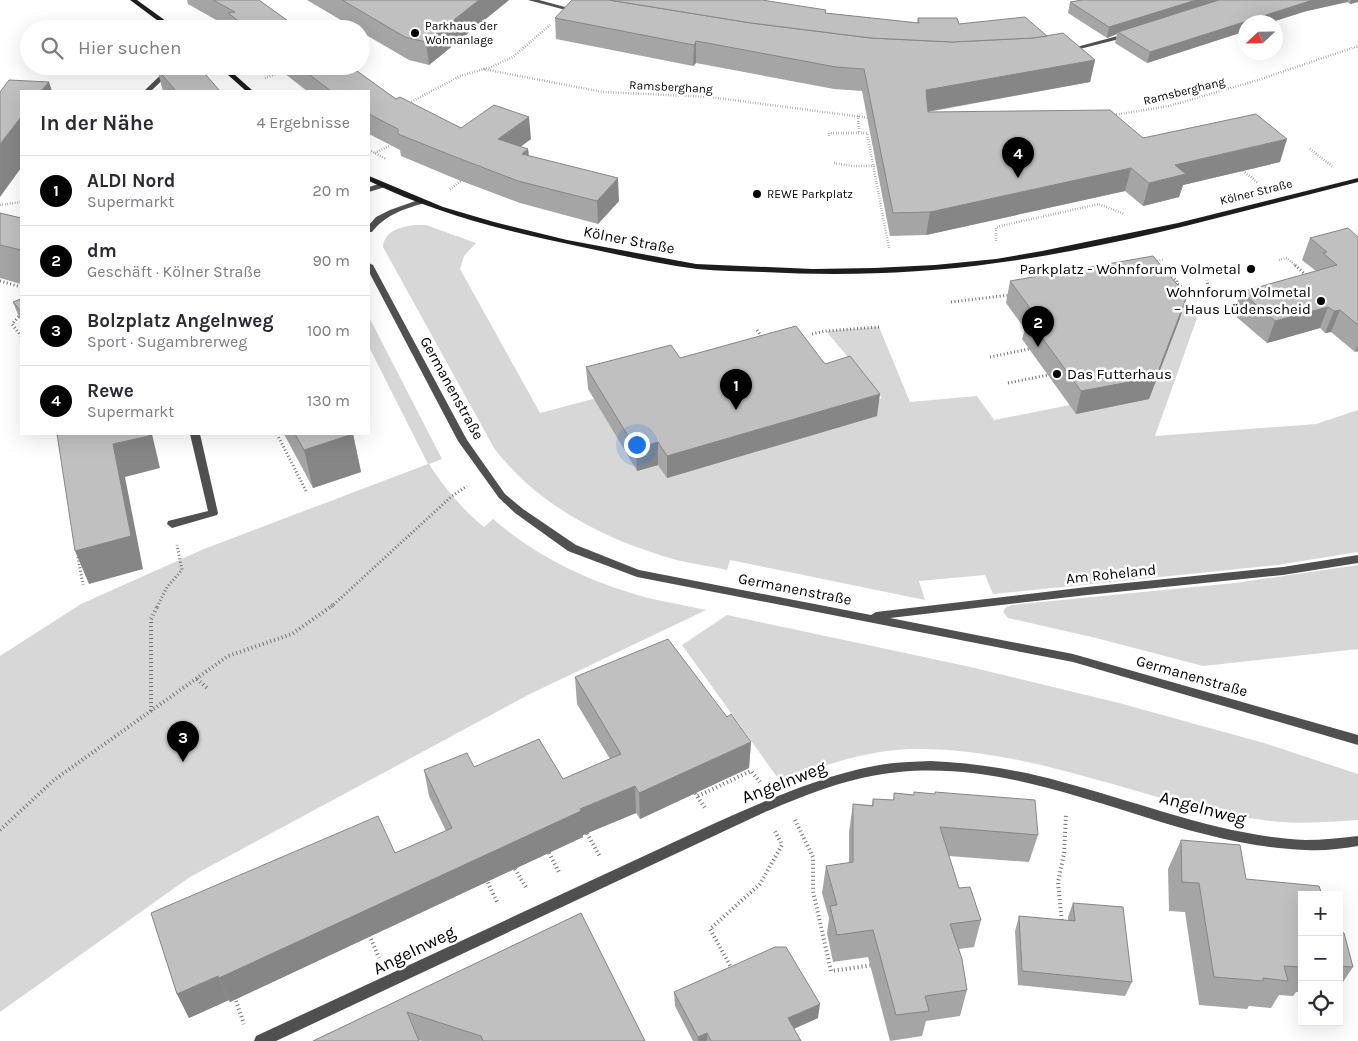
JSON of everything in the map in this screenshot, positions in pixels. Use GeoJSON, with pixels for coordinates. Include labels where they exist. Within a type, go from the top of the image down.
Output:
{"type":"FeatureCollection","features":[{"type":"Feature","properties":{"kind":"main road"},"geometry":{"type":"LineString","coordinates":[[134,0],[162,20]]}},
{"type":"Feature","properties":{"kind":"main road"},"geometry":{"type":"LineString","coordinates":[[231,75],[249,90]]}},
{"type":"Feature","properties":{"kind":"main road","name":"Kölner Straße"},"geometry":{"type":"LineString","coordinates":[[370,178],[421,201],[539,236],[628,255],[690,265],[789,272],[895,270],[994,261],[1159,228],[1358,180]]}},
{"type":"Feature","properties":{"kind":"street"},"geometry":{"type":"LineString","coordinates":[[531,0],[584,12]]}},
{"type":"Feature","properties":{"kind":"street"},"geometry":{"type":"LineString","coordinates":[[1060,52],[1107,42],[1139,32]]}},
{"type":"Feature","properties":{"kind":"street"},"geometry":{"type":"LineString","coordinates":[[148,90],[164,75]]}},
{"type":"Feature","properties":{"kind":"street"},"geometry":{"type":"LineString","coordinates":[[370,190],[382,184]]}},
{"type":"Feature","properties":{"kind":"street"},"geometry":{"type":"LineString","coordinates":[[370,228],[372,223],[394,211],[421,201]]}},
{"type":"Feature","properties":{"kind":"street","name":"Germanenstraße"},"geometry":{"type":"LineString","coordinates":[[370,267],[470,452],[502,496],[551,535],[588,555],[637,573],[1073,658],[1358,740]]}},
{"type":"Feature","properties":{"kind":"street"},"geometry":{"type":"LineString","coordinates":[[172,524],[213,513],[195,435]]}},
{"type":"Feature","properties":{"kind":"street","name":"Am Roheland"},"geometry":{"type":"LineString","coordinates":[[868,617],[1087,591],[1283,571],[1358,559]]}},
{"type":"Feature","properties":{"kind":"street","name":"Angelnweg"},"geometry":{"type":"LineString","coordinates":[[261,1041],[717,828],[774,804],[851,776],[900,767],[945,767],[1033,780],[1233,836],[1321,846],[1358,842]]}},
{"type":"Feature","properties":{"kind":"path","name":"Ramsberghang"},"geometry":{"type":"LineString","coordinates":[[405,105],[460,76],[496,65],[524,49],[567,8]]}},
{"type":"Feature","properties":{"kind":"path","name":"Ramsberghang"},"geometry":{"type":"LineString","coordinates":[[1114,116],[1169,106],[1258,80],[1358,46]]}},
{"type":"Feature","properties":{"kind":"path","name":"Ramsberghang"},"geometry":{"type":"LineString","coordinates":[[483,69],[603,92],[710,97],[875,118]]}},
{"type":"Feature","properties":{"kind":"path"},"geometry":{"type":"LineString","coordinates":[[858,116],[859,133]]}},
{"type":"Feature","properties":{"kind":"path"},"geometry":{"type":"LineString","coordinates":[[829,136],[829,133],[867,133],[875,166],[886,236],[895,270]]}},
{"type":"Feature","properties":{"kind":"path"},"geometry":{"type":"LineString","coordinates":[[374,153],[390,145]]}},
{"type":"Feature","properties":{"kind":"path"},"geometry":{"type":"LineString","coordinates":[[1310,149],[1332,166]]}},
{"type":"Feature","properties":{"kind":"path"},"geometry":{"type":"LineString","coordinates":[[370,151],[386,159]]}},
{"type":"Feature","properties":{"kind":"path"},"geometry":{"type":"LineString","coordinates":[[834,163],[852,166],[875,166]]}},
{"type":"Feature","properties":{"kind":"path","name":"Kölner Straße"},"geometry":{"type":"LineString","coordinates":[[1243,171],[1259,184]]}},
{"type":"Feature","properties":{"kind":"path"},"geometry":{"type":"LineString","coordinates":[[0,204],[20,202]]}},
{"type":"Feature","properties":{"kind":"path"},"geometry":{"type":"LineString","coordinates":[[994,261],[996,227],[1099,204],[1159,228]]}},
{"type":"Feature","properties":{"kind":"path"},"geometry":{"type":"LineString","coordinates":[[1279,260],[1287,258],[1309,278]]}},
{"type":"Feature","properties":{"kind":"path"},"geometry":{"type":"LineString","coordinates":[[1156,267],[1151,263],[1164,259]]}},
{"type":"Feature","properties":{"kind":"path"},"geometry":{"type":"LineString","coordinates":[[1161,272],[1177,280],[1176,283],[1183,291],[1193,294],[1204,292],[1208,287],[1207,280]]}},
{"type":"Feature","properties":{"kind":"path"},"geometry":{"type":"LineString","coordinates":[[0,281],[6,281],[20,287]]}},
{"type":"Feature","properties":{"kind":"path"},"geometry":{"type":"LineString","coordinates":[[951,302],[1013,295]]}},
{"type":"Feature","properties":{"kind":"path"},"geometry":{"type":"LineString","coordinates":[[20,315],[12,324],[20,335]]}},
{"type":"Feature","properties":{"kind":"path"},"geometry":{"type":"LineString","coordinates":[[812,334],[826,331],[880,327]]}},
{"type":"Feature","properties":{"kind":"path"},"geometry":{"type":"LineString","coordinates":[[757,330],[768,346]]}},
{"type":"Feature","properties":{"kind":"path"},"geometry":{"type":"LineString","coordinates":[[990,357],[1030,349]]}},
{"type":"Feature","properties":{"kind":"path"},"geometry":{"type":"LineString","coordinates":[[1008,383],[1048,375]]}},
{"type":"Feature","properties":{"kind":"path"},"geometry":{"type":"LineString","coordinates":[[278,435],[307,492]]}},
{"type":"Feature","properties":{"kind":"path"},"geometry":{"type":"LineString","coordinates":[[292,463],[299,461]]}},
{"type":"Feature","properties":{"kind":"path"},"geometry":{"type":"LineString","coordinates":[[0,830],[54,780],[228,656],[292,634],[330,608],[452,496]]}},
{"type":"Feature","properties":{"kind":"path"},"geometry":{"type":"LineString","coordinates":[[77,550],[83,585]]}},
{"type":"Feature","properties":{"kind":"path"},"geometry":{"type":"LineString","coordinates":[[151,712],[151,619],[167,586],[182,570],[180,560]]}},
{"type":"Feature","properties":{"kind":"path"},"geometry":{"type":"LineString","coordinates":[[197,679],[208,688]]}},
{"type":"Feature","properties":{"kind":"path"},"geometry":{"type":"LineString","coordinates":[[698,796],[751,771],[774,804]]}},
{"type":"Feature","properties":{"kind":"path"},"geometry":{"type":"LineString","coordinates":[[693,790],[705,808]]}},
{"type":"Feature","properties":{"kind":"path"},"geometry":{"type":"LineString","coordinates":[[585,829],[600,856]]}},
{"type":"Feature","properties":{"kind":"path"},"geometry":{"type":"LineString","coordinates":[[1062,926],[1058,882],[1064,854],[1066,832]]}},
{"type":"Feature","properties":{"kind":"path"},"geometry":{"type":"LineString","coordinates":[[802,834],[813,857],[813,891],[831,971],[884,963]]}},
{"type":"Feature","properties":{"kind":"path"},"geometry":{"type":"LineString","coordinates":[[736,978],[710,928],[731,912],[760,884],[782,845]]}},
{"type":"Feature","properties":{"kind":"path"},"geometry":{"type":"LineString","coordinates":[[484,875],[498,904]]}},
{"type":"Feature","properties":{"kind":"path"},"geometry":{"type":"LineString","coordinates":[[371,939],[377,952]]}},
{"type":"Feature","properties":{"kind":"path"},"geometry":{"type":"LineString","coordinates":[[236,1001],[241,1015]]}},
{"type":"Feature","properties":{"kind":"shaded area"},"geometry":{"type":"Polygon","coordinates":[[[414,225],[426,225],[476,243],[464,256],[460,269],[540,413],[593,399],[867,403],[882,398],[826,331],[879,327],[910,402],[977,396],[994,420],[1070,405],[1161,276],[1197,318],[1155,436],[1316,424],[1358,410],[1358,552],[1278,565],[993,594],[985,575],[919,581],[925,600],[730,560],[727,570],[663,556],[639,548],[592,528],[549,501],[511,468],[494,448],[383,247],[386,237],[394,231],[414,225]]]}},
{"type":"Feature","properties":{"kind":"shaded area"},"geometry":{"type":"Polygon","coordinates":[[[370,319],[442,459],[429,464],[454,498],[484,527],[493,519],[541,554],[593,580],[640,596],[706,610],[530,694],[190,877],[0,1012],[0,656],[81,604],[204,549],[428,464],[370,349],[370,319]]]}},
{"type":"Feature","properties":{"kind":"shaded area"},"geometry":{"type":"Polygon","coordinates":[[[1358,565],[1358,649],[1203,666],[1096,638],[1008,618],[1003,612],[1006,607],[1012,605],[1235,583],[1358,565]]]}},
{"type":"Feature","properties":{"kind":"shaded area"},"geometry":{"type":"Polygon","coordinates":[[[727,615],[966,666],[1119,703],[1264,743],[1358,774],[1358,820],[1299,823],[1263,820],[1219,812],[1045,766],[1002,757],[957,751],[912,749],[878,752],[828,765],[780,781],[682,645],[727,615]]]}},
{"type":"Feature","properties":{"kind":"building"},"geometry":{"type":"Polygon","coordinates":[[[213,0],[259,0],[287,20],[237,20],[228,13],[235,12],[213,0]]]}},
{"type":"Feature","properties":{"kind":"building"},"geometry":{"type":"Polygon","coordinates":[[[342,0],[479,0],[426,42],[405,37],[342,0]]]}},
{"type":"Feature","properties":{"kind":"building"},"geometry":{"type":"Polygon","coordinates":[[[572,0],[609,0],[751,23],[871,38],[952,42],[1033,38],[1063,33],[1095,60],[926,90],[928,112],[1110,110],[1143,138],[1256,114],[1287,139],[1175,165],[1186,174],[1149,183],[1131,168],[930,212],[893,213],[864,69],[836,67],[696,41],[694,45],[555,18],[572,0]]]}},
{"type":"Feature","properties":{"kind":"building"},"geometry":{"type":"Polygon","coordinates":[[[609,0],[762,0],[826,10],[825,13],[919,23],[918,18],[957,18],[959,24],[1025,17],[1047,36],[952,42],[871,38],[751,23],[609,0]]]}},
{"type":"Feature","properties":{"kind":"building"},"geometry":{"type":"Polygon","coordinates":[[[1082,0],[1196,0],[1109,27],[1070,2],[1082,0]]]}},
{"type":"Feature","properties":{"kind":"building"},"geometry":{"type":"Polygon","coordinates":[[[1219,0],[1313,0],[1266,15],[1238,15],[1238,24],[1150,52],[1118,32],[1219,0]]]}},
{"type":"Feature","properties":{"kind":"building"},"geometry":{"type":"Polygon","coordinates":[[[162,75],[206,75],[219,90],[175,90],[162,75]]]}},
{"type":"Feature","properties":{"kind":"building"},"geometry":{"type":"Polygon","coordinates":[[[310,75],[363,75],[396,99],[400,97],[461,128],[494,105],[529,117],[498,139],[528,149],[522,154],[618,178],[597,201],[518,181],[398,134],[398,129],[370,115],[370,90],[330,90],[310,75]]]}},
{"type":"Feature","properties":{"kind":"building"},"geometry":{"type":"Polygon","coordinates":[[[9,80],[49,82],[42,90],[20,90],[20,118],[0,144],[0,92],[9,80]]]}},
{"type":"Feature","properties":{"kind":"building"},"geometry":{"type":"Polygon","coordinates":[[[0,213],[20,218],[20,250],[0,245],[0,213]]]}},
{"type":"Feature","properties":{"kind":"building"},"geometry":{"type":"Polygon","coordinates":[[[1348,228],[1358,237],[1358,325],[1340,310],[1334,311],[1328,307],[1275,321],[1241,292],[1337,265],[1323,253],[1327,252],[1310,238],[1348,228]]]}},
{"type":"Feature","properties":{"kind":"building"},"geometry":{"type":"Polygon","coordinates":[[[1153,256],[1187,296],[1156,377],[1081,391],[1027,317],[1036,316],[1010,281],[1153,256]]]}},
{"type":"Feature","properties":{"kind":"building"},"geometry":{"type":"Polygon","coordinates":[[[20,299],[20,310],[13,302],[20,299]]]}},
{"type":"Feature","properties":{"kind":"building"},"geometry":{"type":"Polygon","coordinates":[[[796,326],[825,364],[850,356],[880,394],[667,456],[658,442],[636,449],[586,367],[671,345],[680,358],[796,326]]]}},
{"type":"Feature","properties":{"kind":"building"},"geometry":{"type":"Polygon","coordinates":[[[57,435],[148,435],[113,444],[131,536],[75,551],[57,435]]]}},
{"type":"Feature","properties":{"kind":"building"},"geometry":{"type":"Polygon","coordinates":[[[296,435],[350,435],[304,450],[296,435]]]}},
{"type":"Feature","properties":{"kind":"building"},"geometry":{"type":"Polygon","coordinates":[[[668,639],[727,717],[731,714],[751,742],[639,793],[635,786],[580,809],[581,811],[219,978],[218,976],[177,994],[151,913],[378,816],[395,853],[452,828],[424,770],[467,753],[474,767],[539,739],[563,779],[621,754],[575,677],[668,639]]]}},
{"type":"Feature","properties":{"kind":"building"},"geometry":{"type":"Polygon","coordinates":[[[914,792],[1035,800],[1038,835],[940,827],[959,888],[970,887],[981,920],[950,924],[962,959],[967,990],[925,996],[929,1011],[896,1015],[873,930],[837,935],[830,906],[837,905],[826,866],[853,862],[853,804],[873,806],[873,799],[894,800],[894,793],[914,795],[914,792]]]}},
{"type":"Feature","properties":{"kind":"building"},"geometry":{"type":"Polygon","coordinates":[[[1181,840],[1240,845],[1246,879],[1319,886],[1321,891],[1298,891],[1298,967],[1284,966],[1288,981],[1263,978],[1263,981],[1214,977],[1199,883],[1182,882],[1181,840]]]}},
{"type":"Feature","properties":{"kind":"building"},"geometry":{"type":"Polygon","coordinates":[[[1073,903],[1123,907],[1132,982],[1022,971],[1019,916],[1075,921],[1073,903]]]}},
{"type":"Feature","properties":{"kind":"building"},"geometry":{"type":"Polygon","coordinates":[[[581,913],[645,1041],[483,1041],[481,1036],[407,1012],[419,1041],[313,1041],[581,913]]]}},
{"type":"Feature","properties":{"kind":"building"},"geometry":{"type":"Polygon","coordinates":[[[1343,933],[1344,933],[1353,967],[1343,966],[1343,933]]]}},
{"type":"Feature","properties":{"kind":"building"},"geometry":{"type":"Polygon","coordinates":[[[775,947],[786,947],[820,1004],[788,1018],[801,1041],[711,1041],[707,1033],[698,1037],[674,992],[775,947]]]}},
{"type":"Feature","properties":{"kind":"place","name":"Parkhaus der Wohnanlage"},"geometry":{"type":"Point","coordinates":[415,33]}},
{"type":"Feature","properties":{"kind":"place","name":"Rewe"},"geometry":{"type":"Point","coordinates":[1018,178]}},
{"type":"Feature","properties":{"kind":"place","name":"REWE Parkplatz"},"geometry":{"type":"Point","coordinates":[757,194]}},
{"type":"Feature","properties":{"kind":"place","name":"Parkplatz - Wohnforum Volmetal"},"geometry":{"type":"Point","coordinates":[1251,269]}},
{"type":"Feature","properties":{"kind":"place","name":"Wohnforum Volmetal – Haus Lüdenscheid"},"geometry":{"type":"Point","coordinates":[1321,301]}},
{"type":"Feature","properties":{"kind":"place","name":"dm"},"geometry":{"type":"Point","coordinates":[1038,347]}},
{"type":"Feature","properties":{"kind":"place","name":"Das Futterhaus"},"geometry":{"type":"Point","coordinates":[1057,374]}},
{"type":"Feature","properties":{"kind":"place","name":"ALDI Nord"},"geometry":{"type":"Point","coordinates":[736,410]}},
{"type":"Feature","properties":{"kind":"place","name":"Bolzplatz Angelnweg"},"geometry":{"type":"Point","coordinates":[183,762]}}]}
